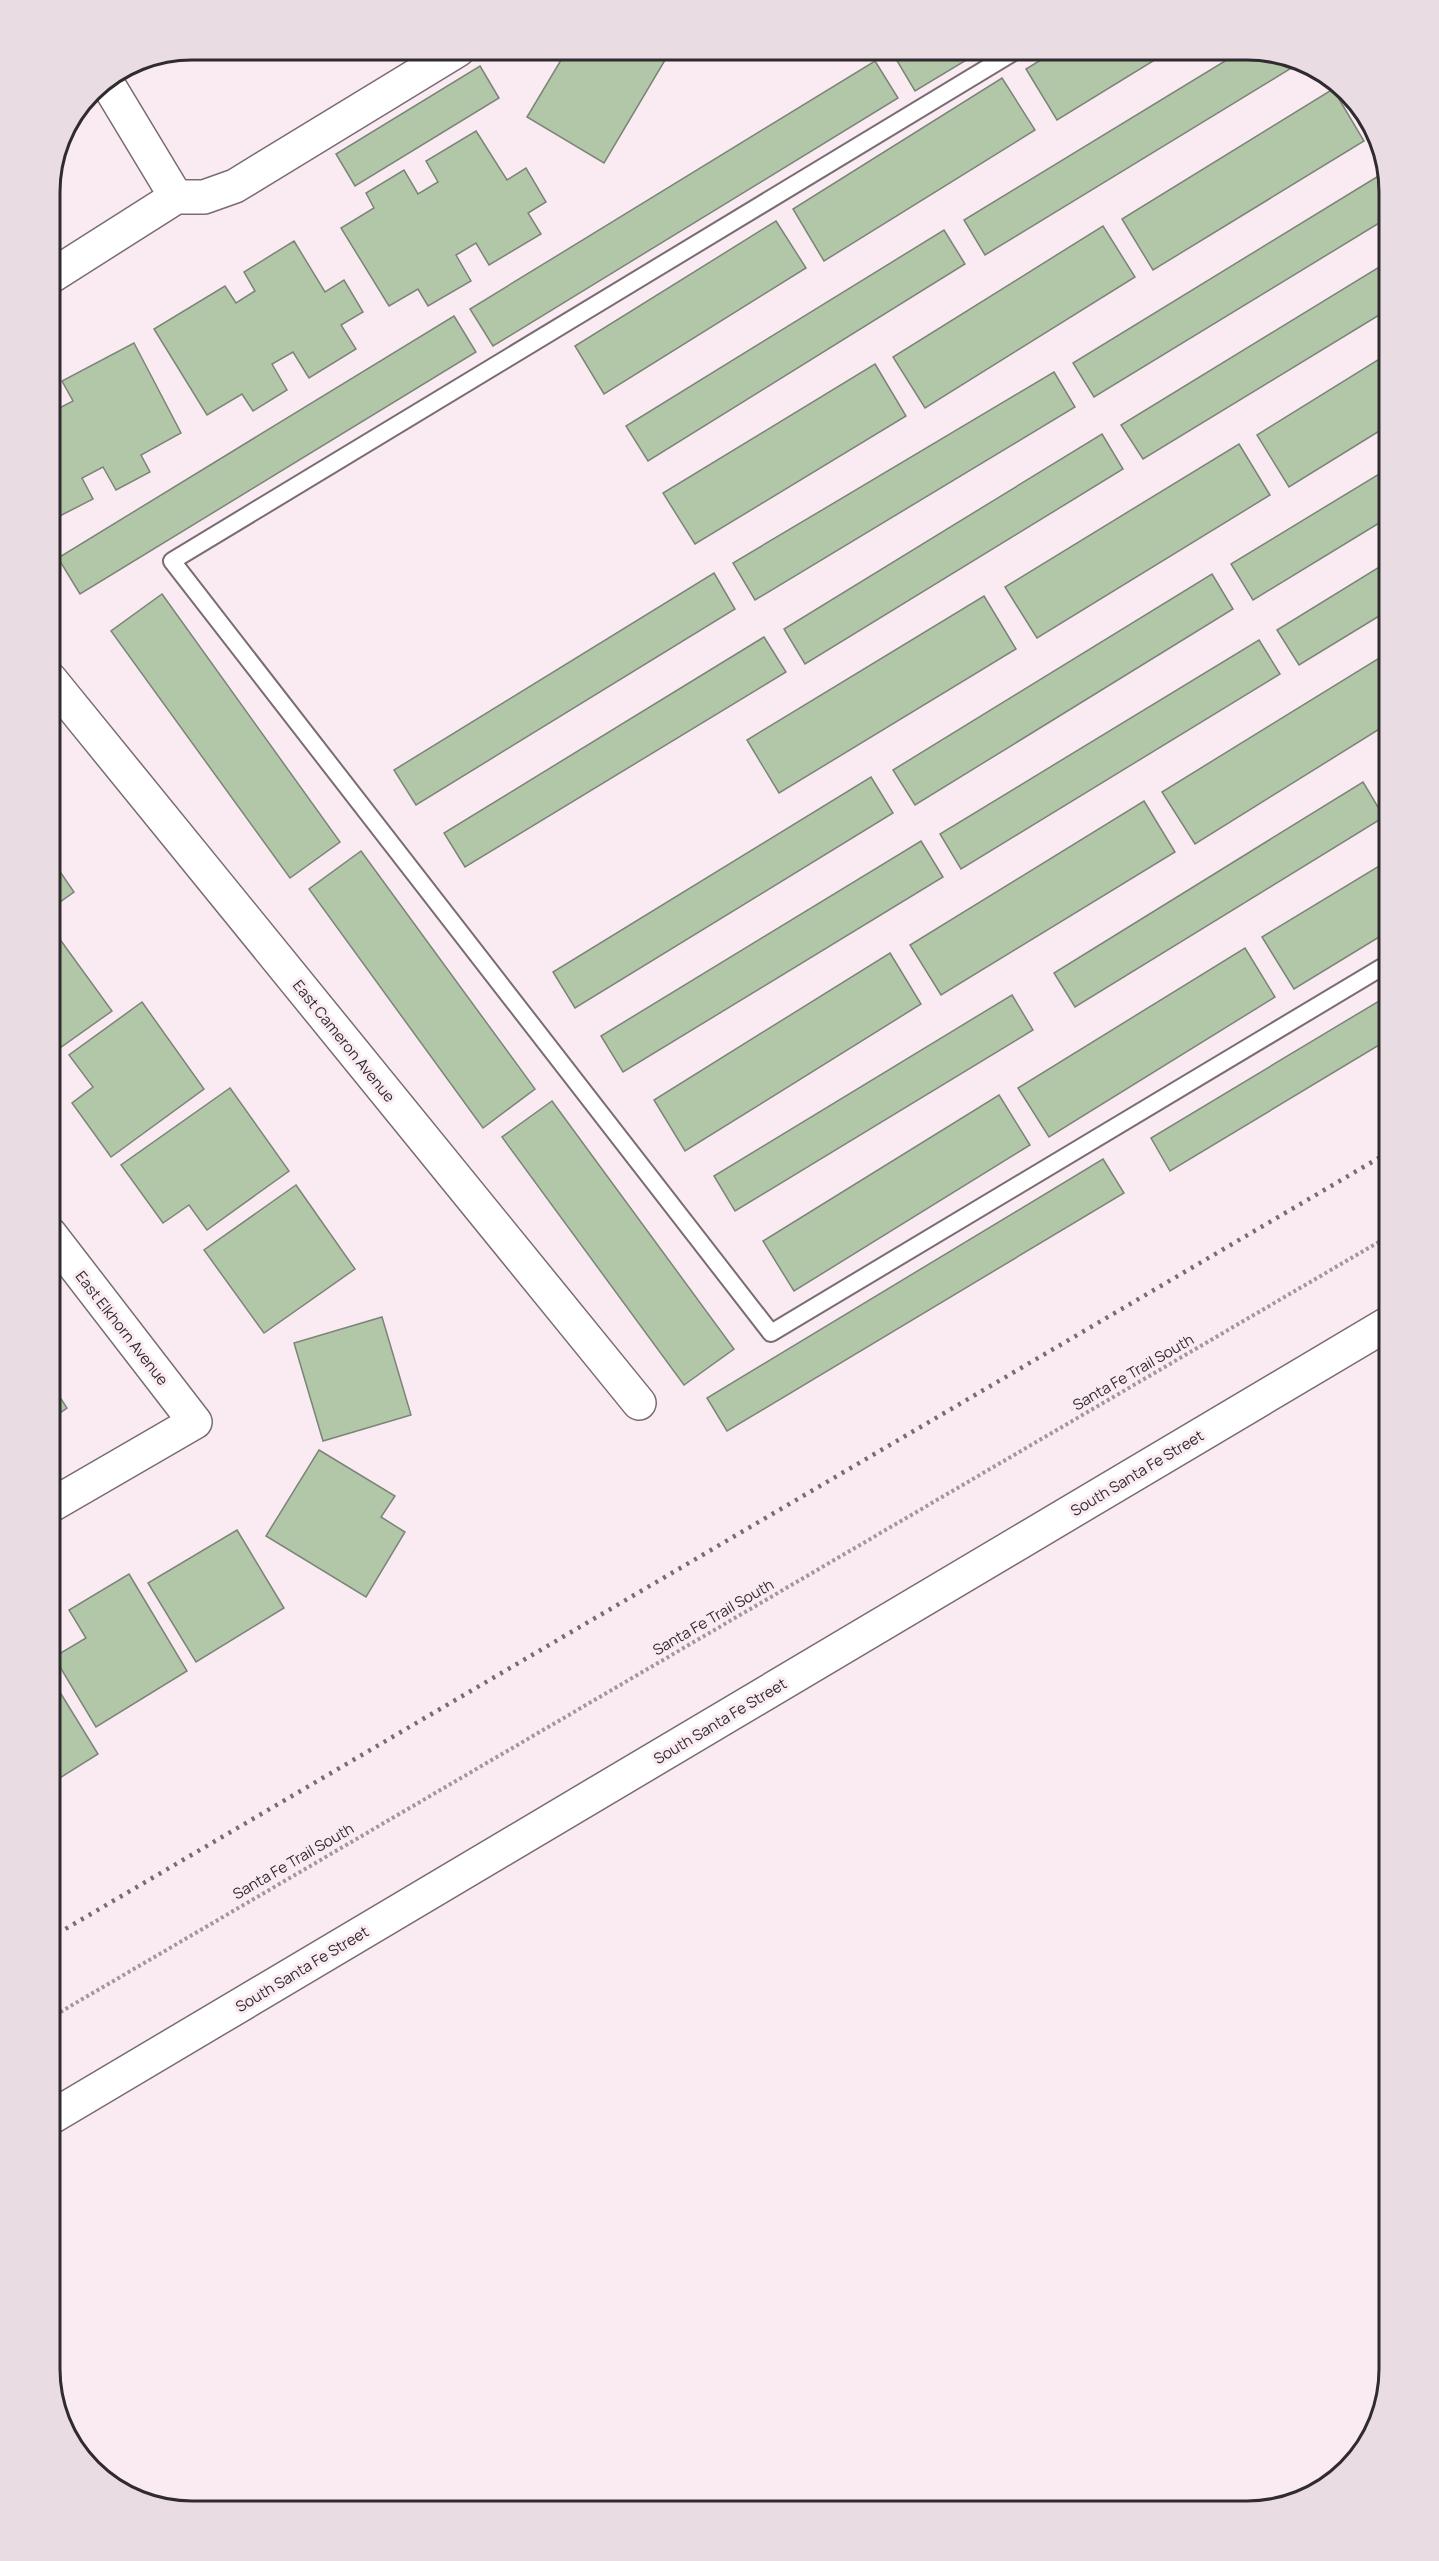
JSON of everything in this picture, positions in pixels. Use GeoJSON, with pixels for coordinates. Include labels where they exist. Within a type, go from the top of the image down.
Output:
{"type":"FeatureCollection","features":[{"type":"Feature","properties":{"kind":"street"},"geometry":{"type":"LineString","coordinates":[[60,271],[176,197],[204,197],[235,186],[442,60]]}},
{"type":"Feature","properties":{"kind":"street"},"geometry":{"type":"LineString","coordinates":[[111,89],[176,197]]}},
{"type":"Feature","properties":{"kind":"street","name":"East Cameron Avenue"},"geometry":{"type":"LineString","coordinates":[[60,691],[639,1403]]}},
{"type":"Feature","properties":{"kind":"street","name":"East Elkhorn Avenue"},"geometry":{"type":"LineString","coordinates":[[60,1247],[195,1422],[60,1500]]}},
{"type":"Feature","properties":{"kind":"street","name":"South Santa Fe Street"},"geometry":{"type":"LineString","coordinates":[[60,2112],[1379,1329]]}},
{"type":"Feature","properties":{"kind":"lane"},"geometry":{"type":"LineString","coordinates":[[1000,60],[172,561],[771,1333],[1379,969]]}},
{"type":"Feature","properties":{"kind":"path","name":"Santa Fe Trail South"},"geometry":{"type":"LineString","coordinates":[[60,2012],[1379,1242]]}},
{"type":"Feature","properties":{"kind":"building"},"geometry":{"type":"Polygon","coordinates":[[[561,60],[665,60],[604,163],[527,117],[561,60]]]}},
{"type":"Feature","properties":{"kind":"building"},"geometry":{"type":"Polygon","coordinates":[[[897,60],[966,60],[915,91],[897,60]]]}},
{"type":"Feature","properties":{"kind":"building"},"geometry":{"type":"Polygon","coordinates":[[[1041,60],[1155,60],[1057,120],[1026,69],[1041,60]]]}},
{"type":"Feature","properties":{"kind":"building"},"geometry":{"type":"Polygon","coordinates":[[[1227,60],[1256,60],[1291,68],[985,255],[964,220],[1227,60]]]}},
{"type":"Feature","properties":{"kind":"building"},"geometry":{"type":"Polygon","coordinates":[[[875,61],[898,98],[493,346],[470,309],[875,61]]]}},
{"type":"Feature","properties":{"kind":"building"},"geometry":{"type":"Polygon","coordinates":[[[480,66],[499,98],[355,186],[336,154],[480,66]]]}},
{"type":"Feature","properties":{"kind":"building"},"geometry":{"type":"Polygon","coordinates":[[[1002,78],[1035,130],[824,261],[793,209],[1002,78]]]}},
{"type":"Feature","properties":{"kind":"building"},"geometry":{"type":"Polygon","coordinates":[[[1331,90],[1337,96],[1364,141],[1153,270],[1122,219],[1331,90]]]}},
{"type":"Feature","properties":{"kind":"building"},"geometry":{"type":"Polygon","coordinates":[[[476,131],[507,180],[526,168],[546,202],[528,213],[541,234],[489,265],[476,243],[456,255],[471,281],[428,306],[418,289],[389,306],[341,228],[374,208],[366,193],[404,170],[418,194],[438,182],[426,161],[476,131]]]}},
{"type":"Feature","properties":{"kind":"building"},"geometry":{"type":"Polygon","coordinates":[[[1378,176],[1379,223],[1094,397],[1073,363],[1378,176]]]}},
{"type":"Feature","properties":{"kind":"building"},"geometry":{"type":"Polygon","coordinates":[[[776,221],[806,268],[604,394],[575,346],[776,221]]]}},
{"type":"Feature","properties":{"kind":"building"},"geometry":{"type":"Polygon","coordinates":[[[1103,226],[1135,277],[925,408],[893,357],[1103,226]]]}},
{"type":"Feature","properties":{"kind":"building"},"geometry":{"type":"Polygon","coordinates":[[[944,230],[965,264],[648,461],[626,426],[944,230]]]}},
{"type":"Feature","properties":{"kind":"building"},"geometry":{"type":"Polygon","coordinates":[[[294,241],[325,292],[344,280],[363,312],[341,325],[356,349],[309,378],[293,352],[272,364],[287,390],[253,411],[242,394],[207,415],[154,329],[225,286],[236,303],[255,291],[244,272],[294,241]]]}},
{"type":"Feature","properties":{"kind":"building"},"geometry":{"type":"Polygon","coordinates":[[[1379,267],[1379,315],[1143,459],[1121,425],[1379,267]]]}},
{"type":"Feature","properties":{"kind":"building"},"geometry":{"type":"Polygon","coordinates":[[[454,316],[476,352],[80,594],[60,561],[60,557],[454,316]]]}},
{"type":"Feature","properties":{"kind":"building"},"geometry":{"type":"Polygon","coordinates":[[[134,343],[181,433],[141,455],[150,472],[116,490],[103,467],[82,478],[93,499],[60,516],[60,408],[73,401],[62,381],[134,343]]]}},
{"type":"Feature","properties":{"kind":"building"},"geometry":{"type":"Polygon","coordinates":[[[1379,359],[1379,431],[1289,487],[1257,435],[1379,359]]]}},
{"type":"Feature","properties":{"kind":"building"},"geometry":{"type":"Polygon","coordinates":[[[875,364],[906,416],[695,544],[663,493],[875,364]]]}},
{"type":"Feature","properties":{"kind":"building"},"geometry":{"type":"Polygon","coordinates":[[[1054,372],[1075,407],[755,600],[733,563],[1054,372]]]}},
{"type":"Feature","properties":{"kind":"building"},"geometry":{"type":"Polygon","coordinates":[[[1102,434],[1123,469],[805,664],[784,629],[1102,434]]]}},
{"type":"Feature","properties":{"kind":"building"},"geometry":{"type":"Polygon","coordinates":[[[1239,444],[1270,495],[1037,638],[1005,587],[1239,444]]]}},
{"type":"Feature","properties":{"kind":"building"},"geometry":{"type":"Polygon","coordinates":[[[1379,474],[1379,523],[1253,600],[1231,564],[1379,474]]]}},
{"type":"Feature","properties":{"kind":"building"},"geometry":{"type":"Polygon","coordinates":[[[1379,567],[1379,616],[1299,665],[1277,630],[1379,567]]]}},
{"type":"Feature","properties":{"kind":"building"},"geometry":{"type":"Polygon","coordinates":[[[714,573],[735,609],[416,805],[394,770],[714,573]]]}},
{"type":"Feature","properties":{"kind":"building"},"geometry":{"type":"Polygon","coordinates":[[[1212,574],[1233,609],[915,805],[893,770],[1212,574]]]}},
{"type":"Feature","properties":{"kind":"building"},"geometry":{"type":"Polygon","coordinates":[[[162,594],[340,842],[290,878],[111,631],[162,594]]]}},
{"type":"Feature","properties":{"kind":"building"},"geometry":{"type":"Polygon","coordinates":[[[984,596],[1016,649],[779,793],[747,740],[984,596]]]}},
{"type":"Feature","properties":{"kind":"building"},"geometry":{"type":"Polygon","coordinates":[[[764,637],[786,672],[465,867],[444,833],[764,637]]]}},
{"type":"Feature","properties":{"kind":"building"},"geometry":{"type":"Polygon","coordinates":[[[1259,640],[1280,674],[961,869],[940,834],[1259,640]]]}},
{"type":"Feature","properties":{"kind":"building"},"geometry":{"type":"Polygon","coordinates":[[[1379,658],[1379,729],[1195,844],[1162,792],[1379,658]]]}},
{"type":"Feature","properties":{"kind":"building"},"geometry":{"type":"Polygon","coordinates":[[[871,777],[893,813],[575,1008],[553,972],[871,777]]]}},
{"type":"Feature","properties":{"kind":"building"},"geometry":{"type":"Polygon","coordinates":[[[1363,782],[1379,809],[1379,820],[1075,1007],[1054,973],[1363,782]]]}},
{"type":"Feature","properties":{"kind":"building"},"geometry":{"type":"Polygon","coordinates":[[[1144,801],[1175,852],[941,995],[910,945],[1144,801]]]}},
{"type":"Feature","properties":{"kind":"building"},"geometry":{"type":"Polygon","coordinates":[[[921,841],[943,877],[623,1072],[601,1036],[921,841]]]}},
{"type":"Feature","properties":{"kind":"building"},"geometry":{"type":"Polygon","coordinates":[[[361,851],[535,1089],[483,1128],[309,889],[361,851]]]}},
{"type":"Feature","properties":{"kind":"building"},"geometry":{"type":"Polygon","coordinates":[[[1379,866],[1379,937],[1294,989],[1262,937],[1379,866]]]}},
{"type":"Feature","properties":{"kind":"building"},"geometry":{"type":"Polygon","coordinates":[[[60,872],[74,892],[60,902],[60,872]]]}},
{"type":"Feature","properties":{"kind":"building"},"geometry":{"type":"Polygon","coordinates":[[[60,939],[112,1011],[60,1048],[60,939]]]}},
{"type":"Feature","properties":{"kind":"building"},"geometry":{"type":"Polygon","coordinates":[[[1245,948],[1275,997],[1049,1137],[1018,1088],[1245,948]]]}},
{"type":"Feature","properties":{"kind":"building"},"geometry":{"type":"Polygon","coordinates":[[[890,953],[921,1004],[685,1151],[654,1100],[890,953]]]}},
{"type":"Feature","properties":{"kind":"building"},"geometry":{"type":"Polygon","coordinates":[[[1012,995],[1033,1030],[735,1211],[714,1176],[1012,995]]]}},
{"type":"Feature","properties":{"kind":"building"},"geometry":{"type":"Polygon","coordinates":[[[1379,1001],[1379,1045],[1170,1171],[1151,1138],[1379,1001]]]}},
{"type":"Feature","properties":{"kind":"building"},"geometry":{"type":"Polygon","coordinates":[[[142,1002],[204,1089],[111,1157],[72,1103],[93,1087],[69,1055],[142,1002]]]}},
{"type":"Feature","properties":{"kind":"building"},"geometry":{"type":"Polygon","coordinates":[[[230,1088],[289,1171],[207,1230],[189,1205],[163,1223],[121,1165],[230,1088]]]}},
{"type":"Feature","properties":{"kind":"building"},"geometry":{"type":"Polygon","coordinates":[[[999,1095],[1030,1145],[794,1291],[763,1241],[999,1095]]]}},
{"type":"Feature","properties":{"kind":"building"},"geometry":{"type":"Polygon","coordinates":[[[552,1101],[734,1349],[684,1385],[502,1137],[552,1101]]]}},
{"type":"Feature","properties":{"kind":"building"},"geometry":{"type":"Polygon","coordinates":[[[1103,1159],[1124,1193],[727,1431],[707,1398],[1103,1159]]]}},
{"type":"Feature","properties":{"kind":"building"},"geometry":{"type":"Polygon","coordinates":[[[296,1185],[355,1269],[264,1333],[204,1250],[296,1185]]]}},
{"type":"Feature","properties":{"kind":"building"},"geometry":{"type":"Polygon","coordinates":[[[382,1317],[411,1415],[323,1441],[294,1343],[382,1317]]]}},
{"type":"Feature","properties":{"kind":"building"},"geometry":{"type":"Polygon","coordinates":[[[60,1397],[67,1408],[60,1413],[60,1397]]]}},
{"type":"Feature","properties":{"kind":"building"},"geometry":{"type":"Polygon","coordinates":[[[319,1450],[395,1496],[381,1517],[405,1532],[366,1597],[266,1536],[319,1450]]]}},
{"type":"Feature","properties":{"kind":"building"},"geometry":{"type":"Polygon","coordinates":[[[237,1530],[284,1608],[196,1662],[148,1583],[237,1530]]]}},
{"type":"Feature","properties":{"kind":"building"},"geometry":{"type":"Polygon","coordinates":[[[129,1574],[187,1671],[96,1727],[60,1667],[60,1653],[86,1638],[69,1610],[129,1574]]]}},
{"type":"Feature","properties":{"kind":"building"},"geometry":{"type":"Polygon","coordinates":[[[60,1692],[98,1754],[60,1778],[60,1692]]]}},
{"type":"Feature","properties":{"kind":"railway"},"geometry":{"type":"LineString","coordinates":[[60,1932],[1379,1158]]}}]}
